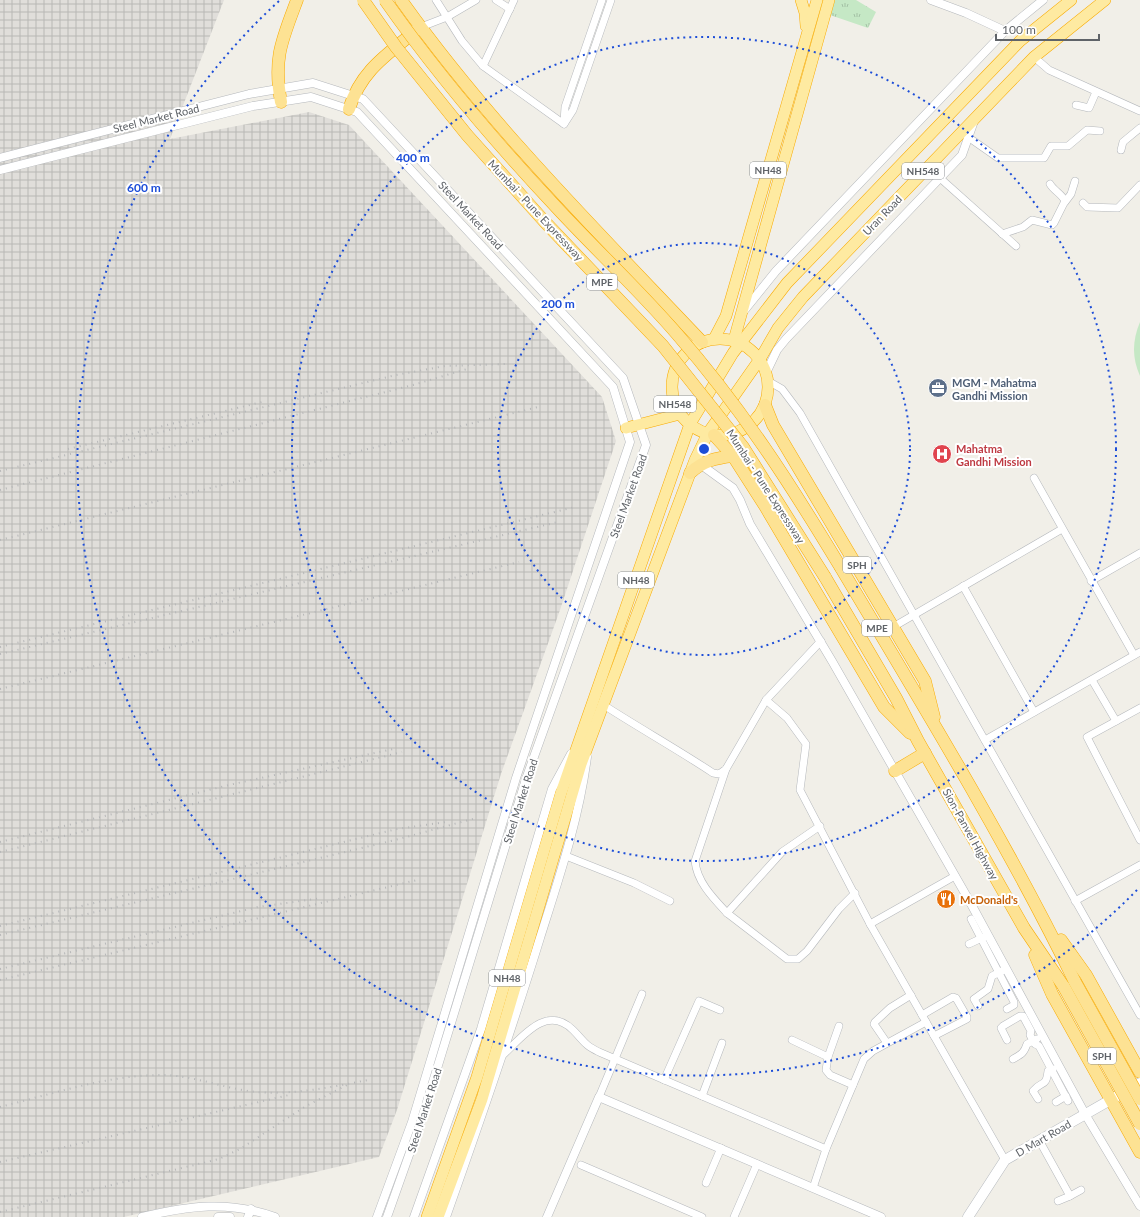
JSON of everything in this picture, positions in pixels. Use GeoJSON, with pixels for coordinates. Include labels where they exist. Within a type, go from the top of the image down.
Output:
{"type":"FeatureCollection","features":[{"type":"Feature","properties":{"kind":"highway"},"geometry":{"type":"LineString","coordinates":[[281,102],[278,55],[297,0]]}},
{"type":"Feature","properties":{"kind":"highway","name":"Mumbai - Pune Expressway"},"geometry":{"type":"LineString","coordinates":[[363,0],[396,47],[467,135],[544,221],[663,346],[743,447],[825,577],[896,698],[918,740]]}},
{"type":"Feature","properties":{"kind":"highway","name":"Mumbai - Pune Expressway"},"geometry":{"type":"LineString","coordinates":[[385,0],[410,36],[481,123],[558,209],[677,334],[757,435],[794,491],[938,730]]}},
{"type":"Feature","properties":{"kind":"highway"},"geometry":{"type":"LineString","coordinates":[[402,0],[421,27],[491,114],[562,194],[702,342]]}},
{"type":"Feature","properties":{"kind":"highway"},"geometry":{"type":"LineString","coordinates":[[801,0],[805,13],[807,33]]}},
{"type":"Feature","properties":{"kind":"highway","name":"NH48"},"geometry":{"type":"LineString","coordinates":[[714,339],[728,308],[816,0]]}},
{"type":"Feature","properties":{"kind":"highway","name":"Uran Road"},"geometry":{"type":"LineString","coordinates":[[737,342],[787,283],[1020,41],[1071,0]]}},
{"type":"Feature","properties":{"kind":"highway","name":"Uran Road"},"geometry":{"type":"LineString","coordinates":[[711,434],[760,360],[778,328],[803,297],[1034,57],[1105,0]]}},
{"type":"Feature","properties":{"kind":"highway","name":"NH48"},"geometry":{"type":"LineString","coordinates":[[737,342],[742,314],[828,2]]}},
{"type":"Feature","properties":{"kind":"highway"},"geometry":{"type":"LineString","coordinates":[[348,109],[353,96],[368,71],[421,27]]}},
{"type":"Feature","properties":{"kind":"highway","name":"NH548"},"geometry":{"type":"LineString","coordinates":[[711,434],[690,424],[680,414],[672,391],[674,373],[682,357],[691,348],[702,342],[714,339],[737,342]]}},
{"type":"Feature","properties":{"kind":"highway"},"geometry":{"type":"LineString","coordinates":[[690,424],[737,342],[760,360],[767,377],[768,393],[765,405],[759,416],[745,428],[733,433],[711,434]]}},
{"type":"Feature","properties":{"kind":"highway","name":"SPH"},"geometry":{"type":"LineString","coordinates":[[765,405],[773,425],[925,681],[938,730]]}},
{"type":"Feature","properties":{"kind":"highway"},"geometry":{"type":"LineString","coordinates":[[626,428],[680,414]]}},
{"type":"Feature","properties":{"kind":"highway","name":"NH48"},"geometry":{"type":"LineString","coordinates":[[438,1217],[482,1099],[585,738],[690,424]]}},
{"type":"Feature","properties":{"kind":"highway","name":"NH48"},"geometry":{"type":"LineString","coordinates":[[427,1217],[477,1077],[561,792],[602,704],[690,473],[711,434]]}},
{"type":"Feature","properties":{"kind":"highway","name":"SPH"},"geometry":{"type":"LineString","coordinates":[[711,434],[733,456],[765,506],[884,707],[918,740]]}},
{"type":"Feature","properties":{"kind":"highway"},"geometry":{"type":"LineString","coordinates":[[690,473],[700,464],[718,458],[733,456]]}},
{"type":"Feature","properties":{"kind":"highway","name":"Sion-Panvel Highway"},"geometry":{"type":"LineString","coordinates":[[938,730],[1043,917],[1075,982],[1140,1099]]}},
{"type":"Feature","properties":{"kind":"highway","name":"Sion-Panvel Highway"},"geometry":{"type":"LineString","coordinates":[[918,740],[1024,928],[1064,987],[1140,1124]]}},
{"type":"Feature","properties":{"kind":"highway"},"geometry":{"type":"LineString","coordinates":[[894,771],[925,753]]}},
{"type":"Feature","properties":{"kind":"highway"},"geometry":{"type":"LineString","coordinates":[[1043,917],[1086,975],[1140,1072]]}},
{"type":"Feature","properties":{"kind":"highway"},"geometry":{"type":"LineString","coordinates":[[1024,928],[1052,994],[1140,1152]]}},
{"type":"Feature","properties":{"kind":"main road","name":"D Mart Road"},"geometry":{"type":"LineString","coordinates":[[968,1217],[1006,1160],[1140,1082]]}},
{"type":"Feature","properties":{"kind":"street"},"geometry":{"type":"LineString","coordinates":[[436,0],[462,41],[484,66],[564,124]]}},
{"type":"Feature","properties":{"kind":"street"},"geometry":{"type":"LineString","coordinates":[[421,27],[447,17],[476,0]]}},
{"type":"Feature","properties":{"kind":"street"},"geometry":{"type":"LineString","coordinates":[[496,0],[510,9]]}},
{"type":"Feature","properties":{"kind":"street"},"geometry":{"type":"LineString","coordinates":[[484,66],[514,0]]}},
{"type":"Feature","properties":{"kind":"street"},"geometry":{"type":"LineString","coordinates":[[564,124],[565,107],[602,0]]}},
{"type":"Feature","properties":{"kind":"street"},"geometry":{"type":"LineString","coordinates":[[564,124],[573,110],[611,0]]}},
{"type":"Feature","properties":{"kind":"street"},"geometry":{"type":"LineString","coordinates":[[816,0],[828,2]]}},
{"type":"Feature","properties":{"kind":"street"},"geometry":{"type":"LineString","coordinates":[[931,0],[966,13],[1005,31]]}},
{"type":"Feature","properties":{"kind":"street"},"geometry":{"type":"LineString","coordinates":[[742,314],[776,271],[1005,31],[1043,0]]}},
{"type":"Feature","properties":{"kind":"street"},"geometry":{"type":"LineString","coordinates":[[1034,57],[1049,70],[1140,111]]}},
{"type":"Feature","properties":{"kind":"street","name":"Steel Market Road"},"geometry":{"type":"LineString","coordinates":[[0,158],[249,94],[313,83],[364,99],[623,378],[646,445],[526,779],[420,1124],[386,1217]]}},
{"type":"Feature","properties":{"kind":"street"},"geometry":{"type":"LineString","coordinates":[[1076,105],[1089,108],[1096,92]]}},
{"type":"Feature","properties":{"kind":"street","name":"Steel Market Road"},"geometry":{"type":"LineString","coordinates":[[0,170],[253,106],[311,97],[357,112],[613,387],[630,442],[516,778],[412,1122],[376,1217]]}},
{"type":"Feature","properties":{"kind":"street"},"geometry":{"type":"LineString","coordinates":[[976,116],[962,155],[786,339],[777,350],[767,377],[782,389],[800,413],[1140,1015]]}},
{"type":"Feature","properties":{"kind":"street"},"geometry":{"type":"LineString","coordinates":[[1121,150],[1123,142],[1140,128]]}},
{"type":"Feature","properties":{"kind":"street"},"geometry":{"type":"LineString","coordinates":[[968,137],[998,158],[1013,157],[1040,159],[1044,158],[1051,146],[1068,146],[1087,130],[1100,131]]}},
{"type":"Feature","properties":{"kind":"street"},"geometry":{"type":"LineString","coordinates":[[940,178],[1016,246]]}},
{"type":"Feature","properties":{"kind":"street"},"geometry":{"type":"LineString","coordinates":[[1002,234],[1023,227],[1032,220],[1052,225],[1071,194],[1075,181]]}},
{"type":"Feature","properties":{"kind":"street"},"geometry":{"type":"LineString","coordinates":[[1050,184],[1053,189],[1063,196],[1065,202]]}},
{"type":"Feature","properties":{"kind":"street"},"geometry":{"type":"LineString","coordinates":[[1083,203],[1087,207],[1118,208],[1140,185]]}},
{"type":"Feature","properties":{"kind":"street"},"geometry":{"type":"LineString","coordinates":[[700,464],[733,488],[740,500],[750,524],[821,641],[955,876],[984,937],[998,973],[1014,1002],[1014,1005],[1007,1009]]}},
{"type":"Feature","properties":{"kind":"street"},"geometry":{"type":"LineString","coordinates":[[985,740],[1137,654],[1091,581],[1034,478]]}},
{"type":"Feature","properties":{"kind":"street"},"geometry":{"type":"LineString","coordinates":[[893,627],[1062,529]]}},
{"type":"Feature","properties":{"kind":"street"},"geometry":{"type":"LineString","coordinates":[[1091,581],[1140,553]]}},
{"type":"Feature","properties":{"kind":"street"},"geometry":{"type":"LineString","coordinates":[[963,586],[1034,712]]}},
{"type":"Feature","properties":{"kind":"street"},"geometry":{"type":"LineString","coordinates":[[821,641],[766,700],[726,769],[695,861],[695,867],[708,893],[727,913],[787,959],[798,959],[807,951],[839,909],[854,894]]}},
{"type":"Feature","properties":{"kind":"street"},"geometry":{"type":"LineString","coordinates":[[1092,680],[1116,721]]}},
{"type":"Feature","properties":{"kind":"street"},"geometry":{"type":"LineString","coordinates":[[766,700],[788,718],[806,744],[800,790],[870,924],[1006,1160]]}},
{"type":"Feature","properties":{"kind":"street"},"geometry":{"type":"LineString","coordinates":[[602,704],[713,772],[719,774],[726,769]]}},
{"type":"Feature","properties":{"kind":"street"},"geometry":{"type":"LineString","coordinates":[[1140,708],[1087,737],[1140,840]]}},
{"type":"Feature","properties":{"kind":"street"},"geometry":{"type":"LineString","coordinates":[[446,1217],[504,1054],[566,856],[580,805],[585,738]]}},
{"type":"Feature","properties":{"kind":"street"},"geometry":{"type":"LineString","coordinates":[[414,1217],[479,1035],[552,789],[585,738]]}},
{"type":"Feature","properties":{"kind":"street"},"geometry":{"type":"LineString","coordinates":[[727,913],[782,852],[820,826]]}},
{"type":"Feature","properties":{"kind":"street"},"geometry":{"type":"LineString","coordinates":[[566,856],[634,883],[670,901]]}},
{"type":"Feature","properties":{"kind":"street"},"geometry":{"type":"LineString","coordinates":[[1075,901],[1140,865]]}},
{"type":"Feature","properties":{"kind":"street"},"geometry":{"type":"LineString","coordinates":[[870,924],[955,876]]}},
{"type":"Feature","properties":{"kind":"street"},"geometry":{"type":"LineString","coordinates":[[971,919],[1006,969],[1043,1036],[1067,1099],[1056,1102]]}},
{"type":"Feature","properties":{"kind":"street"},"geometry":{"type":"LineString","coordinates":[[969,944],[984,937]]}},
{"type":"Feature","properties":{"kind":"street"},"geometry":{"type":"LineString","coordinates":[[978,1006],[974,999],[975,997],[988,989],[992,976],[1006,969]]}},
{"type":"Feature","properties":{"kind":"street"},"geometry":{"type":"LineString","coordinates":[[547,1217],[642,994]]}},
{"type":"Feature","properties":{"kind":"street"},"geometry":{"type":"LineString","coordinates":[[887,1043],[874,1024],[911,995]]}},
{"type":"Feature","properties":{"kind":"street"},"geometry":{"type":"LineString","coordinates":[[922,1015],[953,997],[956,998],[968,1017],[967,1019],[934,1036]]}},
{"type":"Feature","properties":{"kind":"street"},"geometry":{"type":"LineString","coordinates":[[664,1080],[699,1001],[720,1010]]}},
{"type":"Feature","properties":{"kind":"street"},"geometry":{"type":"LineString","coordinates":[[1007,1040],[1001,1028],[1020,1016],[1025,1018],[1031,1031],[1030,1035],[1033,1041],[1055,1068],[1085,1114],[1140,1206]]}},
{"type":"Feature","properties":{"kind":"street"},"geometry":{"type":"LineString","coordinates":[[504,1054],[523,1035],[546,1020],[554,1020],[565,1024],[573,1030],[586,1045],[615,1059],[826,1149]]}},
{"type":"Feature","properties":{"kind":"street"},"geometry":{"type":"LineString","coordinates":[[813,1188],[826,1149],[864,1058],[887,1043],[926,1022]]}},
{"type":"Feature","properties":{"kind":"street"},"geometry":{"type":"LineString","coordinates":[[839,1026],[828,1057],[826,1070],[830,1075],[853,1085]]}},
{"type":"Feature","properties":{"kind":"street"},"geometry":{"type":"LineString","coordinates":[[1013,1059],[1026,1051],[1027,1044],[1043,1036]]}},
{"type":"Feature","properties":{"kind":"street"},"geometry":{"type":"LineString","coordinates":[[792,1040],[828,1057]]}},
{"type":"Feature","properties":{"kind":"street"},"geometry":{"type":"LineString","coordinates":[[702,1096],[722,1043]]}},
{"type":"Feature","properties":{"kind":"street"},"geometry":{"type":"LineString","coordinates":[[1038,1099],[1033,1091],[1048,1078],[1048,1071],[1055,1068]]}},
{"type":"Feature","properties":{"kind":"street"},"geometry":{"type":"LineString","coordinates":[[599,1097],[881,1217]]}},
{"type":"Feature","properties":{"kind":"street"},"geometry":{"type":"LineString","coordinates":[[1039,1140],[1070,1196]]}},
{"type":"Feature","properties":{"kind":"street"},"geometry":{"type":"LineString","coordinates":[[706,1183],[721,1148]]}},
{"type":"Feature","properties":{"kind":"street"},"geometry":{"type":"LineString","coordinates":[[734,1217],[757,1164]]}},
{"type":"Feature","properties":{"kind":"street"},"geometry":{"type":"LineString","coordinates":[[581,1165],[702,1217]]}},
{"type":"Feature","properties":{"kind":"street"},"geometry":{"type":"LineString","coordinates":[[1058,1201],[1081,1190]]}},
{"type":"Feature","properties":{"kind":"street"},"geometry":{"type":"LineString","coordinates":[[142,1217],[181,1208],[229,1206],[249,1213],[275,1217]]}},
{"type":"Feature","properties":{"kind":"street"},"geometry":{"type":"LineString","coordinates":[[218,1217],[230,1217]]}},
{"type":"Feature","properties":{"kind":"shaded area"},"geometry":{"type":"Polygon","coordinates":[[[0,0],[224,0],[170,139],[309,112],[349,125],[602,397],[616,441],[560,610],[501,774],[397,1110],[379,1157],[124,1217],[0,1217],[0,0]]]}},
{"type":"Feature","properties":{"kind":"green space"},"geometry":{"type":"Polygon","coordinates":[[[835,0],[856,0],[876,12],[868,28],[830,15],[835,0]]]}},
{"type":"Feature","properties":{"kind":"green space"},"geometry":{"type":"Polygon","coordinates":[[[1140,322],[1140,376],[1134,356],[1134,343],[1140,322]]]}},
{"type":"Feature","properties":{"kind":"railway"},"geometry":{"type":"LineString","coordinates":[[0,471],[396,375],[445,366],[507,364]]}},
{"type":"Feature","properties":{"kind":"railway"},"geometry":{"type":"LineString","coordinates":[[0,490],[413,385],[467,369]]}},
{"type":"Feature","properties":{"kind":"railway"},"geometry":{"type":"LineString","coordinates":[[68,449],[262,402]]}},
{"type":"Feature","properties":{"kind":"railway"},"geometry":{"type":"LineString","coordinates":[[0,540],[538,407]]}},
{"type":"Feature","properties":{"kind":"railway"},"geometry":{"type":"LineString","coordinates":[[0,647],[575,507]]}},
{"type":"Feature","properties":{"kind":"railway"},"geometry":{"type":"LineString","coordinates":[[0,654],[558,522]]}},
{"type":"Feature","properties":{"kind":"railway"},"geometry":{"type":"LineString","coordinates":[[0,689],[519,562]]}},
{"type":"Feature","properties":{"kind":"railway"},"geometry":{"type":"LineString","coordinates":[[0,842],[229,785],[393,749]]}},
{"type":"Feature","properties":{"kind":"railway"},"geometry":{"type":"LineString","coordinates":[[0,852],[402,752]]}},
{"type":"Feature","properties":{"kind":"railway"},"geometry":{"type":"LineString","coordinates":[[0,935],[399,839],[476,818]]}},
{"type":"Feature","properties":{"kind":"railway"},"geometry":{"type":"LineString","coordinates":[[0,926],[397,829],[446,822]]}},
{"type":"Feature","properties":{"kind":"railway"},"geometry":{"type":"LineString","coordinates":[[0,980],[417,880]]}},
{"type":"Feature","properties":{"kind":"railway"},"geometry":{"type":"LineString","coordinates":[[0,969],[258,907],[322,898]]}},
{"type":"Feature","properties":{"kind":"railway"},"geometry":{"type":"LineString","coordinates":[[0,1107],[80,1086],[121,1078],[141,1076],[161,1075],[185,1077],[233,1088],[271,1093],[313,1090],[368,1080]]}},
{"type":"Feature","properties":{"kind":"railway"},"geometry":{"type":"LineString","coordinates":[[0,1212],[219,1159],[240,1149],[306,1106],[351,1083]]}},
{"type":"Feature","properties":{"kind":"railway"},"geometry":{"type":"LineString","coordinates":[[0,1162],[289,1095]]}},
{"type":"Feature","properties":{"kind":"place","name":"MGM - Mahatma Gandhi Mission"},"geometry":{"type":"Point","coordinates":[938,388]}},
{"type":"Feature","properties":{"kind":"place","name":"Mahatma Gandhi Mission"},"geometry":{"type":"Point","coordinates":[942,454]}},
{"type":"Feature","properties":{"kind":"place","name":"McDonald's"},"geometry":{"type":"Point","coordinates":[946,899]}}]}
